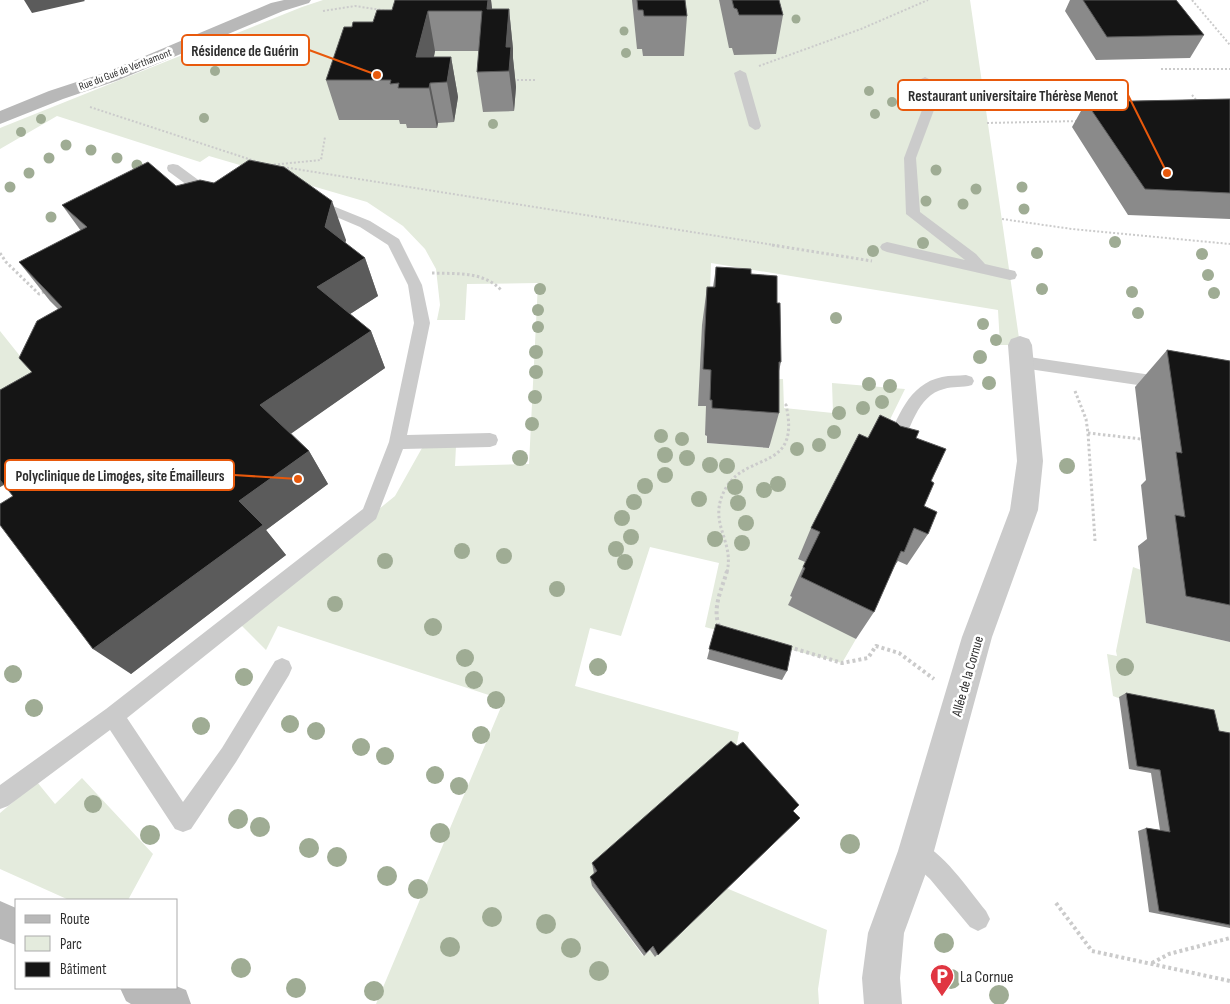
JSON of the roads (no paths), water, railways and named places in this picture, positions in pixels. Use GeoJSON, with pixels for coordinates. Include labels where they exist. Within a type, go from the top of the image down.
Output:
{"type":"FeatureCollection","features":[{"type":"Feature","properties":{"kind":"main road","name":"Rue du Gué de Verthamont"},"geometry":{"type":"LineString","coordinates":[[0,118],[56,95],[113,76],[278,2],[302,0]]}},
{"type":"Feature","properties":{"kind":"main road"},"geometry":{"type":"LineString","coordinates":[[0,919],[15,926]]}},
{"type":"Feature","properties":{"kind":"main road"},"geometry":{"type":"LineString","coordinates":[[141,989],[172,1004]]}},
{"type":"Feature","properties":{"kind":"street","name":"Allée de la Cornue"},"geometry":{"type":"LineString","coordinates":[[882,1004],[886,933],[916,851],[978,637],[1024,510],[1030,461],[1021,353]]}},
{"type":"Feature","properties":{"kind":"lane"},"geometry":{"type":"LineString","coordinates":[[740,73],[755,126]]}},
{"type":"Feature","properties":{"kind":"lane"},"geometry":{"type":"LineString","coordinates":[[925,80],[928,110],[910,158],[913,214],[971,257],[980,268]]}},
{"type":"Feature","properties":{"kind":"lane"},"geometry":{"type":"LineString","coordinates":[[173,168],[218,201],[226,199]]}},
{"type":"Feature","properties":{"kind":"lane"},"geometry":{"type":"LineString","coordinates":[[0,798],[113,716],[370,514],[397,442],[422,323],[416,285],[394,242],[365,224],[318,202],[298,199]]}},
{"type":"Feature","properties":{"kind":"lane"},"geometry":{"type":"LineString","coordinates":[[887,247],[1010,275]]}},
{"type":"Feature","properties":{"kind":"lane"},"geometry":{"type":"LineString","coordinates":[[1021,353],[1064,368],[1181,385]]}},
{"type":"Feature","properties":{"kind":"lane"},"geometry":{"type":"LineString","coordinates":[[890,454],[914,401],[939,383],[966,381]]}},
{"type":"Feature","properties":{"kind":"lane"},"geometry":{"type":"LineString","coordinates":[[397,442],[490,440]]}},
{"type":"Feature","properties":{"kind":"lane"},"geometry":{"type":"LineString","coordinates":[[113,716],[183,821],[229,756],[282,668]]}},
{"type":"Feature","properties":{"kind":"lane"},"geometry":{"type":"LineString","coordinates":[[916,851],[938,872],[978,919]]}},
{"type":"Feature","properties":{"kind":"place","name":"Résidence de Guérin"},"geometry":{"type":"Point","coordinates":[377,75]}},
{"type":"Feature","properties":{"kind":"place","name":"Restaurant universitaire Thérèse Menot"},"geometry":{"type":"Point","coordinates":[1167,173]}},
{"type":"Feature","properties":{"kind":"place","name":"Polyclinique de Limoges, site Émailleurs"},"geometry":{"type":"Point","coordinates":[298,479]}},
{"type":"Feature","properties":{"kind":"place","name":"La Cornue"},"geometry":{"type":"Point","coordinates":[942,997]}}]}
